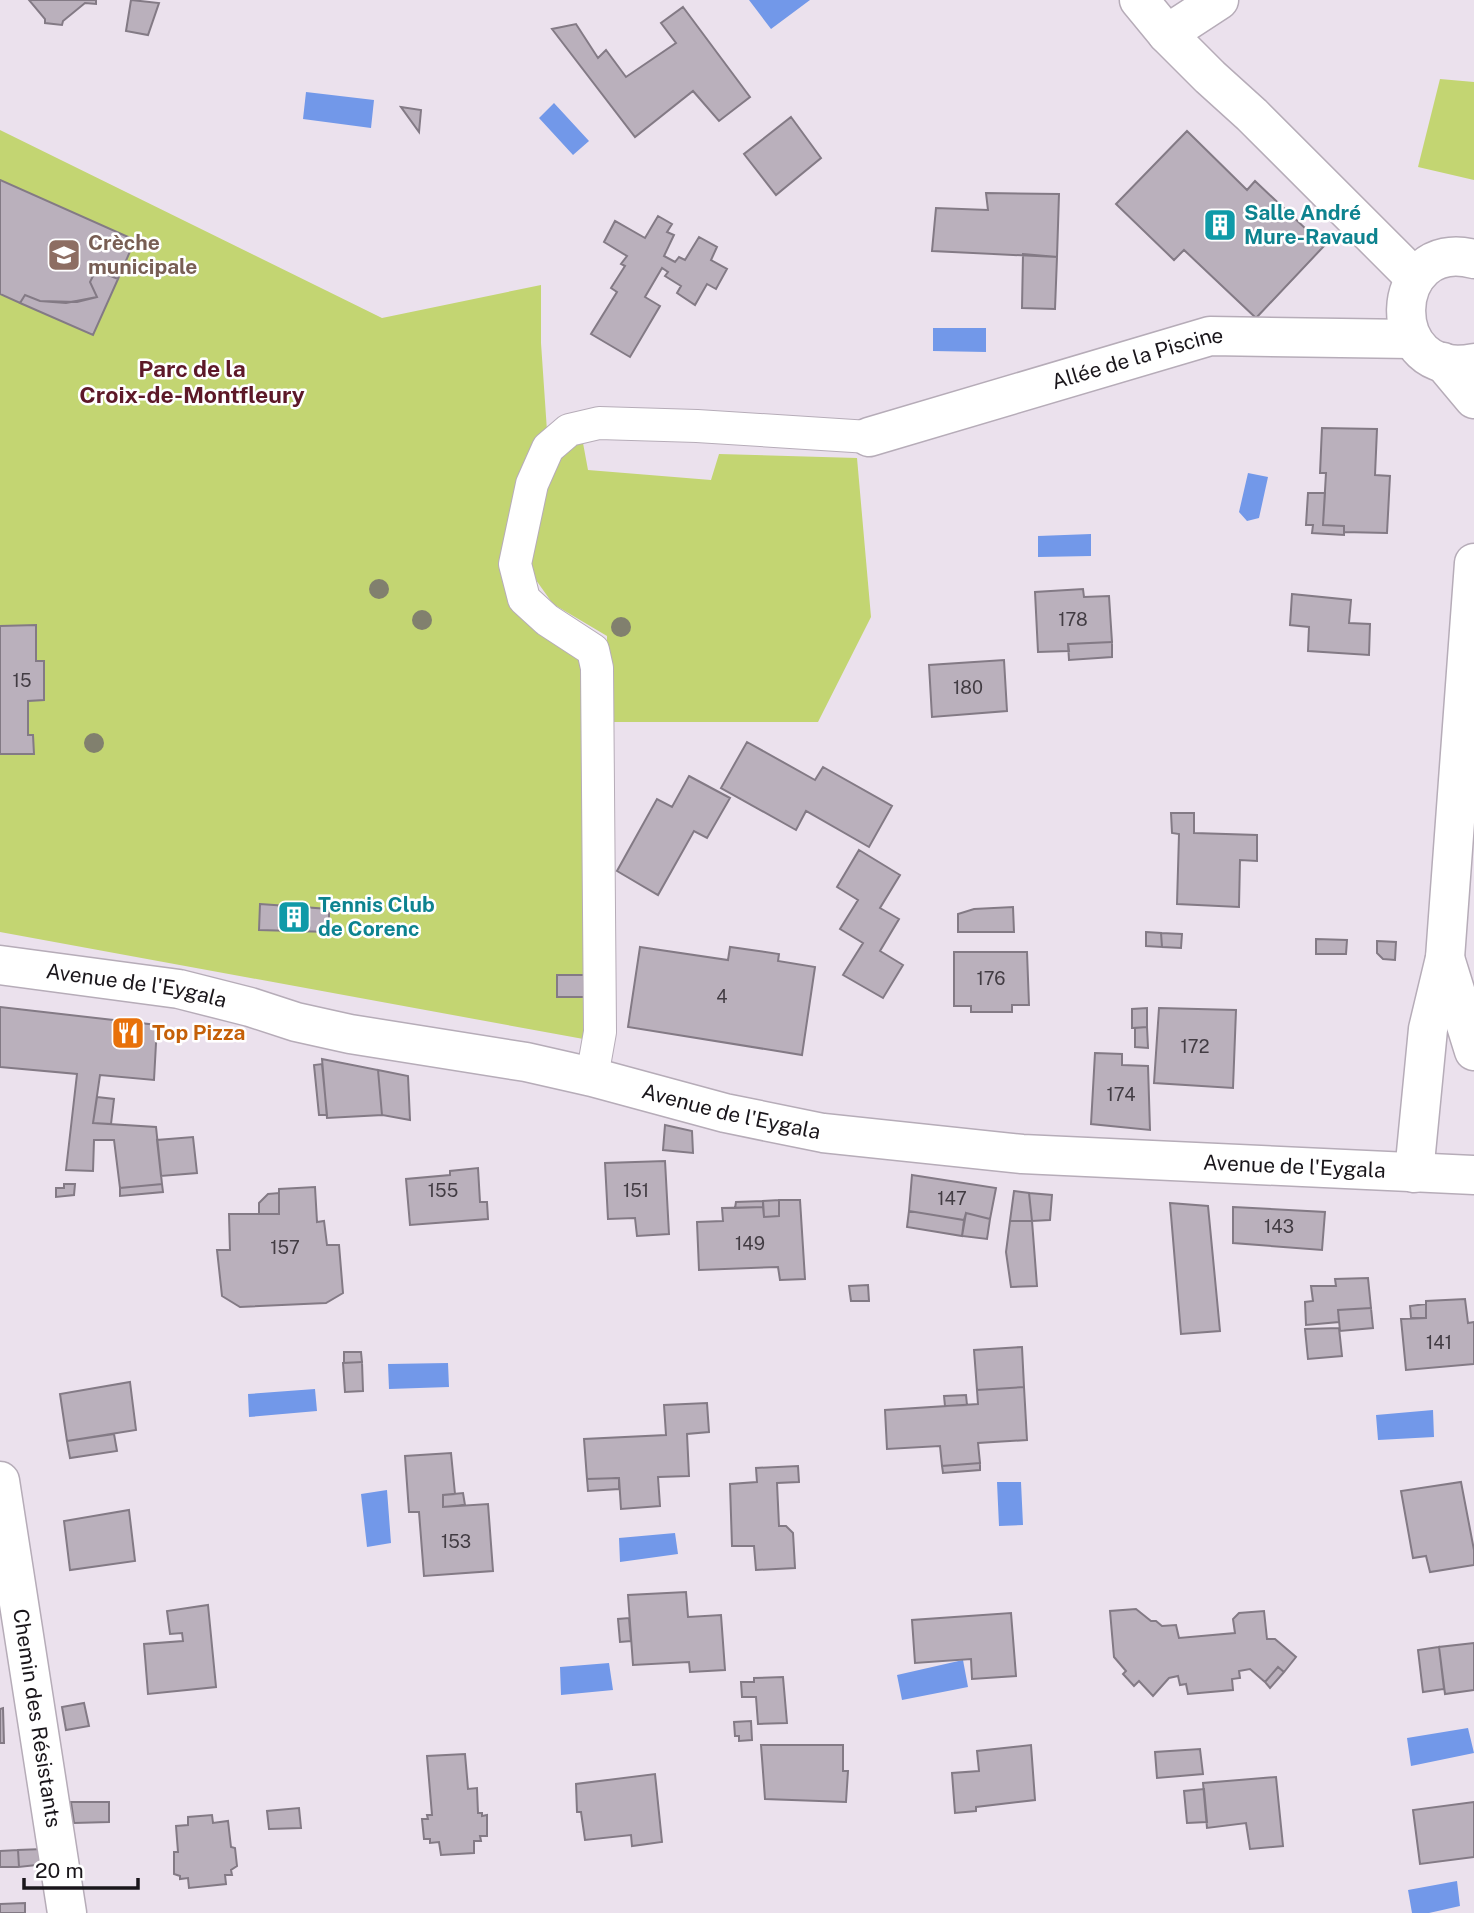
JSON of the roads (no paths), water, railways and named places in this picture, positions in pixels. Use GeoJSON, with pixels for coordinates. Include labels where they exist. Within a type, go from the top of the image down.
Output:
{"type":"FeatureCollection","features":[{"type":"Feature","properties":{"kind":"street"},"geometry":{"type":"LineString","coordinates":[[1139,0],[1167,34],[1345,206],[1415,278]]}},
{"type":"Feature","properties":{"kind":"street"},"geometry":{"type":"LineString","coordinates":[[1167,34],[1219,0]]}},
{"type":"Feature","properties":{"kind":"street"},"geometry":{"type":"LineString","coordinates":[[1474,259],[1442,259],[1427,266],[1415,278],[1406,297],[1405,308],[1412,339],[1426,354],[1459,362],[1474,399]]}},
{"type":"Feature","properties":{"kind":"street","name":"Allée de la Piscine"},"geometry":{"type":"LineString","coordinates":[[869,437],[1210,336],[1412,339]]}},
{"type":"Feature","properties":{"kind":"street"},"geometry":{"type":"LineString","coordinates":[[593,1077],[600,1032],[597,668],[593,650],[547,620],[524,599],[515,564],[531,484],[548,448],[569,430],[598,423],[697,426],[869,437]]}},
{"type":"Feature","properties":{"kind":"street"},"geometry":{"type":"LineString","coordinates":[[1414,1172],[1428,1029],[1445,958],[1474,564]]}},
{"type":"Feature","properties":{"kind":"street"},"geometry":{"type":"LineString","coordinates":[[1445,958],[1474,1051]]}},
{"type":"Feature","properties":{"kind":"street","name":"Avenue de l'Eygala"},"geometry":{"type":"LineString","coordinates":[[0,965],[179,989],[296,1022],[495,1056],[593,1077],[725,1113],[823,1133],[1022,1154],[1474,1175]]}},
{"type":"Feature","properties":{"kind":"street","name":"Chemin des Résistants"},"geometry":{"type":"LineString","coordinates":[[0,1481],[67,1913]]}},
{"type":"Feature","properties":{"kind":"water"},"geometry":{"type":"Polygon","coordinates":[[[749,0],[810,0],[771,29],[749,0]]]}},
{"type":"Feature","properties":{"kind":"water"},"geometry":{"type":"Polygon","coordinates":[[[306,92],[374,100],[371,128],[303,119],[306,92]]]}},
{"type":"Feature","properties":{"kind":"water"},"geometry":{"type":"Polygon","coordinates":[[[554,103],[589,141],[573,155],[539,118],[554,103]]]}},
{"type":"Feature","properties":{"kind":"water"},"geometry":{"type":"Polygon","coordinates":[[[933,328],[986,328],[986,352],[933,351],[933,328]]]}},
{"type":"Feature","properties":{"kind":"water"},"geometry":{"type":"Polygon","coordinates":[[[1248,473],[1268,477],[1259,518],[1247,521],[1239,512],[1248,473]]]}},
{"type":"Feature","properties":{"kind":"water"},"geometry":{"type":"Polygon","coordinates":[[[1091,534],[1091,556],[1038,557],[1038,536],[1091,534]]]}},
{"type":"Feature","properties":{"kind":"water"},"geometry":{"type":"Polygon","coordinates":[[[448,1363],[449,1387],[389,1389],[388,1364],[448,1363]]]}},
{"type":"Feature","properties":{"kind":"water"},"geometry":{"type":"Polygon","coordinates":[[[315,1389],[317,1411],[249,1417],[248,1394],[315,1389]]]}},
{"type":"Feature","properties":{"kind":"water"},"geometry":{"type":"Polygon","coordinates":[[[1433,1410],[1434,1437],[1378,1440],[1376,1415],[1433,1410]]]}},
{"type":"Feature","properties":{"kind":"water"},"geometry":{"type":"Polygon","coordinates":[[[997,1482],[1021,1482],[1023,1525],[999,1526],[997,1482]]]}},
{"type":"Feature","properties":{"kind":"water"},"geometry":{"type":"Polygon","coordinates":[[[387,1490],[391,1543],[367,1547],[361,1494],[387,1490]]]}},
{"type":"Feature","properties":{"kind":"water"},"geometry":{"type":"Polygon","coordinates":[[[675,1533],[678,1554],[620,1562],[619,1538],[675,1533]]]}},
{"type":"Feature","properties":{"kind":"water"},"geometry":{"type":"Polygon","coordinates":[[[963,1660],[968,1687],[902,1700],[897,1675],[963,1660]]]}},
{"type":"Feature","properties":{"kind":"water"},"geometry":{"type":"Polygon","coordinates":[[[609,1663],[613,1690],[561,1695],[560,1667],[609,1663]]]}},
{"type":"Feature","properties":{"kind":"water"},"geometry":{"type":"Polygon","coordinates":[[[1468,1728],[1474,1753],[1411,1766],[1407,1738],[1468,1728]]]}},
{"type":"Feature","properties":{"kind":"water"},"geometry":{"type":"Polygon","coordinates":[[[1457,1881],[1460,1906],[1429,1913],[1412,1913],[1408,1890],[1457,1881]]]}},
{"type":"Feature","properties":{"kind":"place","name":"Salle André Mure-Ravaud"},"geometry":{"type":"Point","coordinates":[1220,225]}},
{"type":"Feature","properties":{"kind":"place","name":"Crèche municipale"},"geometry":{"type":"Point","coordinates":[64,255]}},
{"type":"Feature","properties":{"kind":"place","name":"Tennis Club de Corenc"},"geometry":{"type":"Point","coordinates":[294,917]}},
{"type":"Feature","properties":{"kind":"place","name":"Top Pizza"},"geometry":{"type":"Point","coordinates":[128,1033]}},
{"type":"Feature","properties":{"kind":"district","name":"Parc de la Croix-de-Montfleury"},"geometry":{"type":"Point","coordinates":[192,382]}}]}
